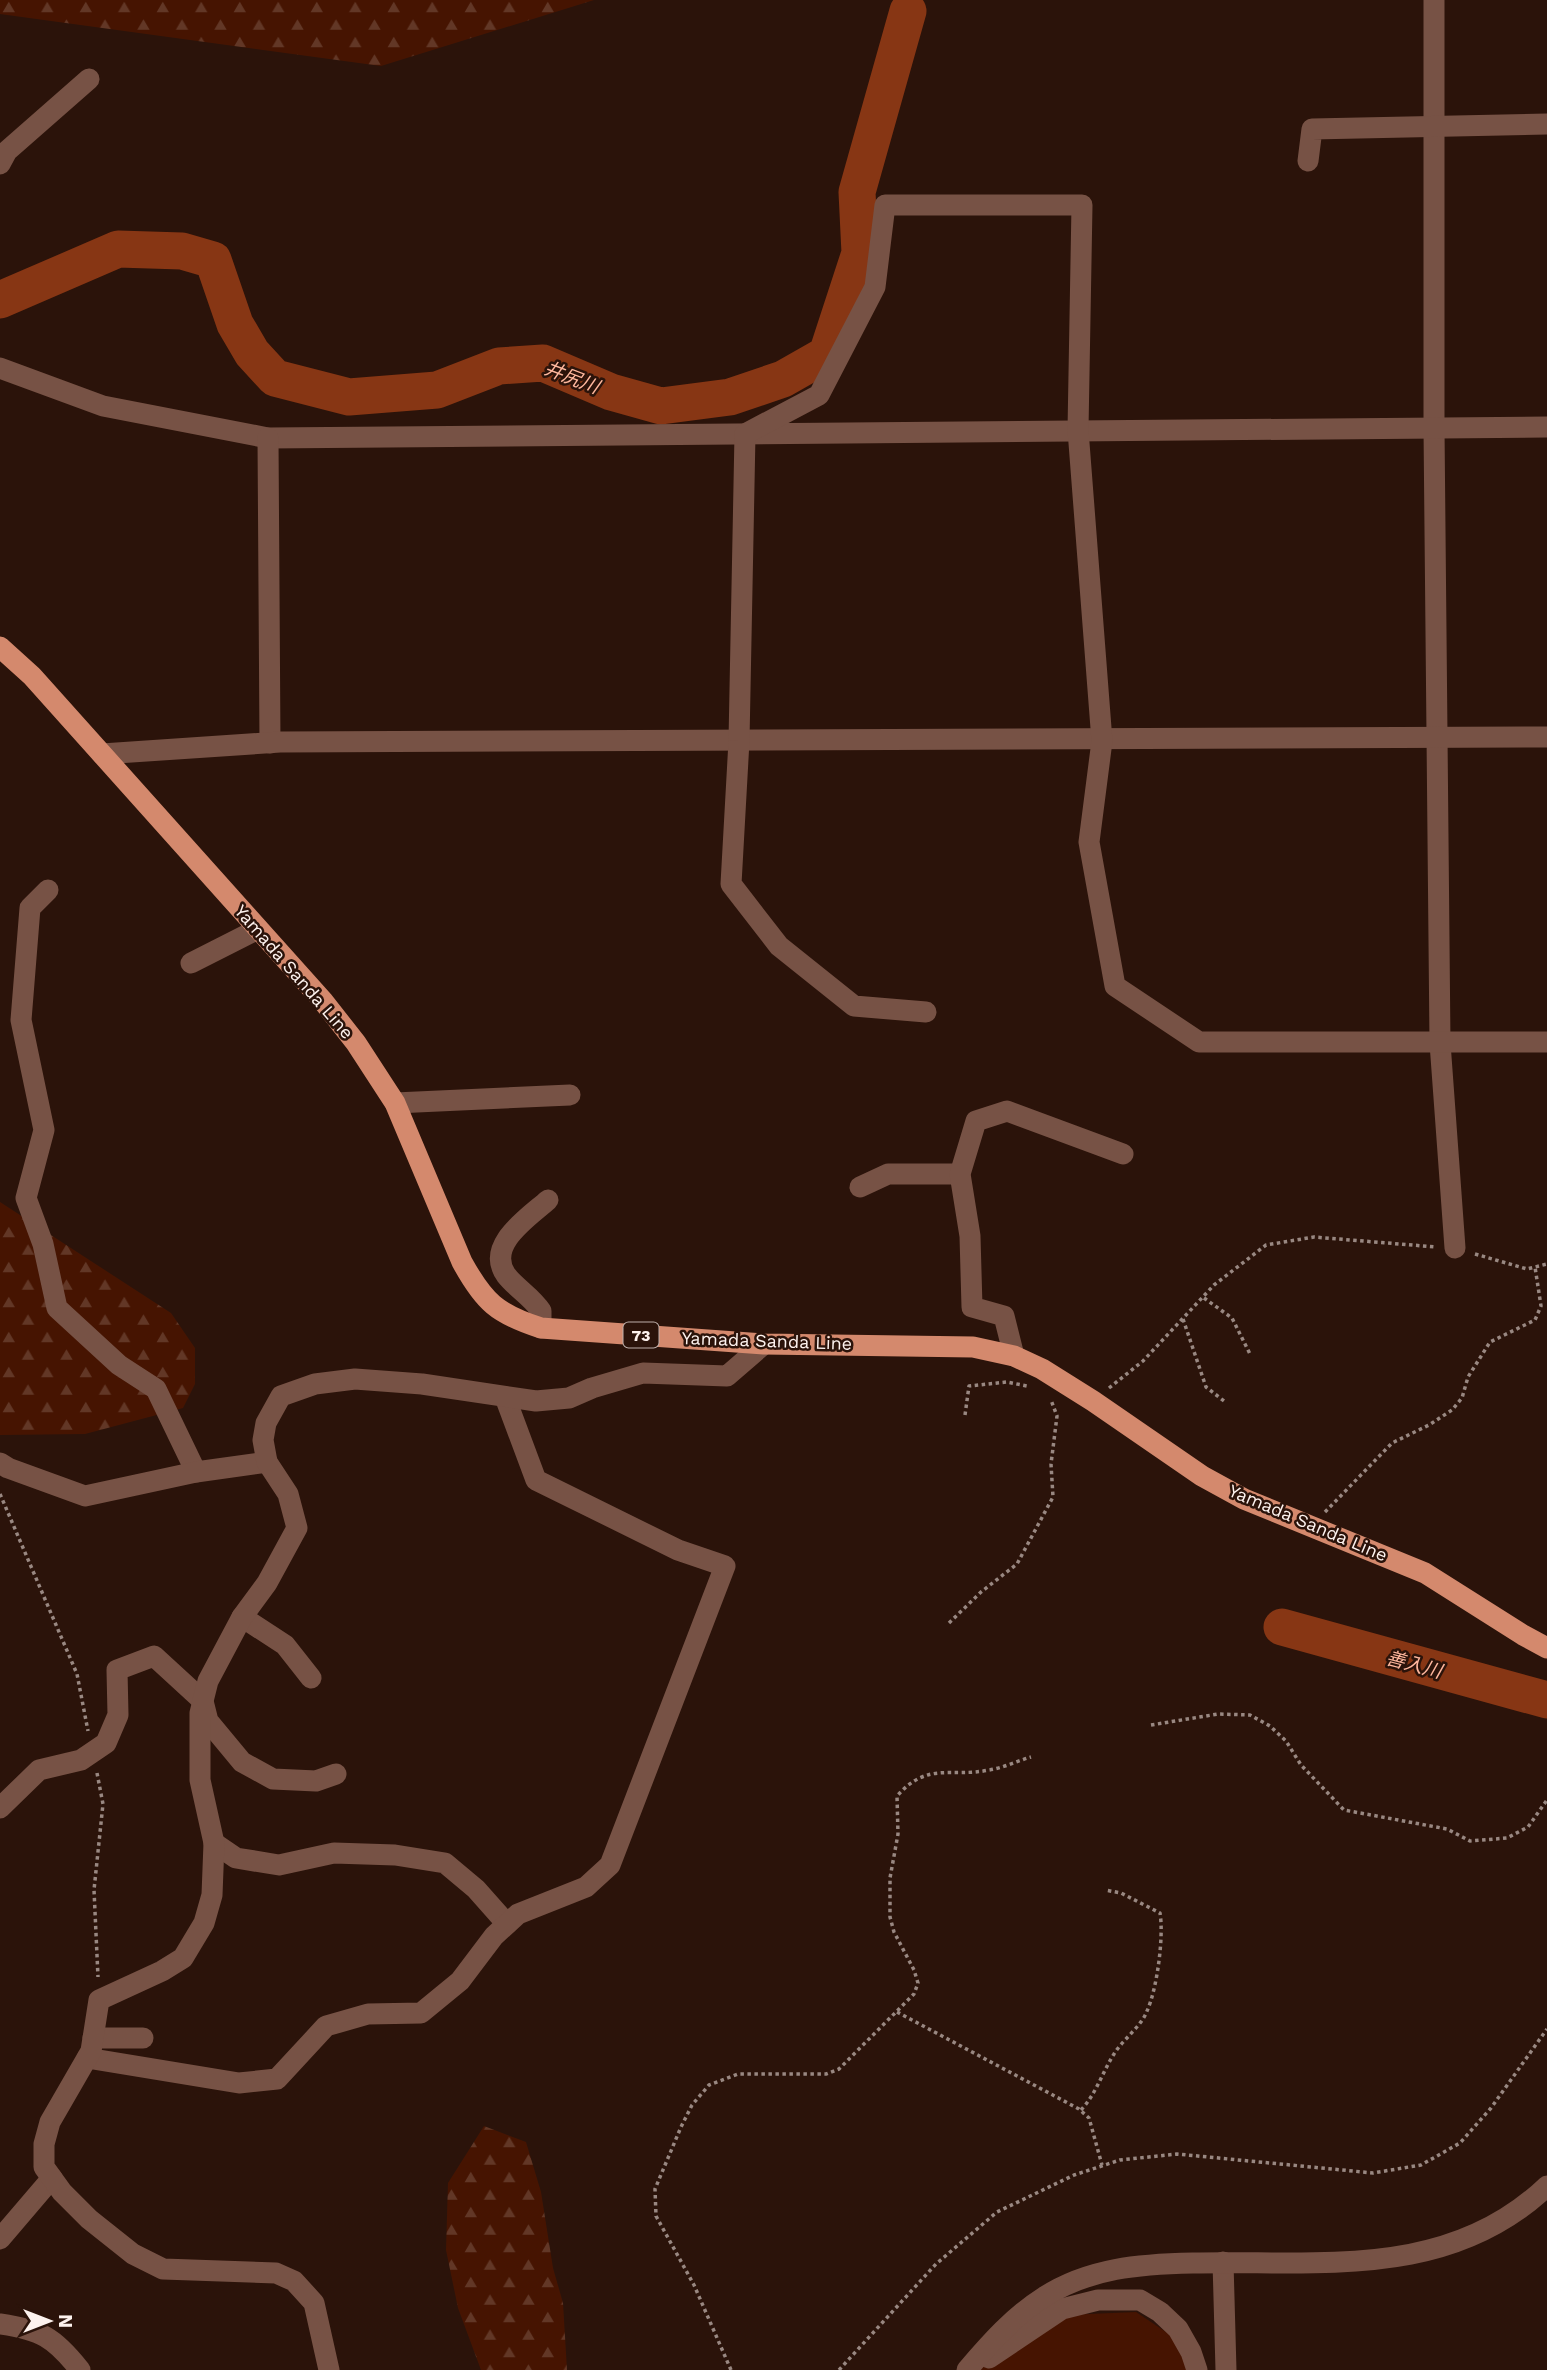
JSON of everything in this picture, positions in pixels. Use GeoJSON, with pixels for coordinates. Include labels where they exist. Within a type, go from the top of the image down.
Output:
{"type":"FeatureCollection","features":[{"type":"Feature","properties":{"kind":"main road","name":"Yamada Sanda Line"},"geometry":{"type":"LineString","coordinates":[[0,647],[32,676],[323,1001],[356,1043],[395,1103],[462,1262],[475,1285],[490,1303],[511,1318],[541,1328],[764,1344],[973,1347],[1014,1356],[1042,1369],[1202,1476],[1244,1499],[1425,1573],[1523,1635],[1547,1647]]}},
{"type":"Feature","properties":{"kind":"street"},"geometry":{"type":"LineString","coordinates":[[1434,0],[1434,428],[1440,1043],[1455,1248]]}},
{"type":"Feature","properties":{"kind":"street"},"geometry":{"type":"LineString","coordinates":[[0,164],[7,151],[89,79]]}},
{"type":"Feature","properties":{"kind":"street"},"geometry":{"type":"LineString","coordinates":[[1308,161],[1312,129],[1547,124]]}},
{"type":"Feature","properties":{"kind":"street"},"geometry":{"type":"LineString","coordinates":[[745,434],[819,395],[875,287],[885,205],[1082,205],[1078,430],[1102,741],[1089,842],[1115,986],[1199,1042],[1547,1042]]}},
{"type":"Feature","properties":{"kind":"street"},"geometry":{"type":"LineString","coordinates":[[0,368],[103,406],[268,438],[1547,427]]}},
{"type":"Feature","properties":{"kind":"street"},"geometry":{"type":"LineString","coordinates":[[745,434],[739,741],[732,884],[779,946],[854,1006],[926,1012]]}},
{"type":"Feature","properties":{"kind":"street"},"geometry":{"type":"LineString","coordinates":[[268,438],[270,743]]}},
{"type":"Feature","properties":{"kind":"street"},"geometry":{"type":"LineString","coordinates":[[102,754],[270,743],[1547,737]]}},
{"type":"Feature","properties":{"kind":"street"},"geometry":{"type":"LineString","coordinates":[[48,890],[30,908],[21,1020],[44,1130],[26,1198],[43,1244],[57,1308],[119,1365],[156,1389],[196,1472]]}},
{"type":"Feature","properties":{"kind":"street"},"geometry":{"type":"LineString","coordinates":[[191,963],[258,929]]}},
{"type":"Feature","properties":{"kind":"street"},"geometry":{"type":"LineString","coordinates":[[395,1103],[570,1095]]}},
{"type":"Feature","properties":{"kind":"street"},"geometry":{"type":"LineString","coordinates":[[1014,1356],[1004,1316],[972,1307],[970,1236],[960,1174],[976,1121],[1007,1111],[1123,1154]]}},
{"type":"Feature","properties":{"kind":"street"},"geometry":{"type":"LineString","coordinates":[[860,1187],[888,1174],[960,1174]]}},
{"type":"Feature","properties":{"kind":"street"},"geometry":{"type":"LineString","coordinates":[[541,1328],[541,1311],[505,1274],[500,1262],[502,1246],[516,1228],[548,1200]]}},
{"type":"Feature","properties":{"kind":"street"},"geometry":{"type":"LineString","coordinates":[[329,2370],[314,2304],[294,2281],[276,2273],[163,2269],[133,2254],[89,2219],[62,2192],[44,2167],[44,2144],[50,2122],[90,2048],[99,2000],[162,1971],[183,1958],[204,1923],[212,1895],[214,1843],[200,1780],[200,1713],[208,1681],[242,1617],[268,1583],[297,1528],[288,1494],[267,1462],[263,1440],[266,1423],[281,1396],[315,1384],[355,1378],[422,1384],[536,1401],[569,1398],[592,1388],[643,1373],[727,1376],[764,1344]]}},
{"type":"Feature","properties":{"kind":"street"},"geometry":{"type":"LineString","coordinates":[[90,2048],[239,2083],[277,2079],[326,2025],[368,2014],[421,2013],[460,1980],[494,1936],[519,1914],[586,1887],[610,1865],[725,1566],[678,1550],[536,1480],[505,1397]]}},
{"type":"Feature","properties":{"kind":"street"},"geometry":{"type":"LineString","coordinates":[[0,1462],[8,1468],[85,1496],[196,1472],[267,1462]]}},
{"type":"Feature","properties":{"kind":"street"},"geometry":{"type":"LineString","coordinates":[[242,1617],[285,1645],[311,1678]]}},
{"type":"Feature","properties":{"kind":"street"},"geometry":{"type":"LineString","coordinates":[[0,1808],[38,1770],[81,1760],[106,1743],[118,1715],[117,1670],[154,1656],[203,1701],[208,1721],[242,1762],[273,1779],[316,1782],[336,1774]]}},
{"type":"Feature","properties":{"kind":"street"},"geometry":{"type":"LineString","coordinates":[[214,1843],[236,1858],[279,1865],[334,1853],[395,1855],[445,1863],[476,1889],[507,1924]]}},
{"type":"Feature","properties":{"kind":"street"},"geometry":{"type":"LineString","coordinates":[[90,2048],[143,2038]]}},
{"type":"Feature","properties":{"kind":"street"},"geometry":{"type":"LineString","coordinates":[[0,2239],[52,2178]]}},
{"type":"Feature","properties":{"kind":"street"},"geometry":{"type":"LineString","coordinates":[[967,2370],[1019,2315],[1045,2296],[1107,2270],[1140,2264],[1357,2262],[1404,2256],[1457,2243],[1502,2219],[1547,2186]]}},
{"type":"Feature","properties":{"kind":"street"},"geometry":{"type":"LineString","coordinates":[[1223,2262],[1226,2370]]}},
{"type":"Feature","properties":{"kind":"street"},"geometry":{"type":"LineString","coordinates":[[973,2370],[1062,2309],[1098,2300],[1119,2299],[1140,2300],[1160,2312],[1178,2329],[1191,2352],[1197,2370]]}},
{"type":"Feature","properties":{"kind":"street"},"geometry":{"type":"LineString","coordinates":[[0,2324],[29,2328],[61,2346],[80,2370]]}},
{"type":"Feature","properties":{"kind":"path"},"geometry":{"type":"LineString","coordinates":[[1251,1356],[1232,1318],[1204,1298],[1214,1285],[1266,1245],[1314,1237],[1455,1248],[1527,1269],[1547,1264]]}},
{"type":"Feature","properties":{"kind":"path"},"geometry":{"type":"LineString","coordinates":[[1314,1529],[1322,1515],[1392,1443],[1452,1410],[1462,1398],[1468,1377],[1490,1342],[1535,1320],[1541,1306],[1535,1267]]}},
{"type":"Feature","properties":{"kind":"path"},"geometry":{"type":"LineString","coordinates":[[1183,1319],[1206,1388],[1224,1401]]}},
{"type":"Feature","properties":{"kind":"path"},"geometry":{"type":"LineString","coordinates":[[949,1623],[981,1592],[1017,1564],[1053,1497],[1051,1464],[1057,1416],[1048,1391]]}},
{"type":"Feature","properties":{"kind":"path"},"geometry":{"type":"LineString","coordinates":[[1151,1725],[1218,1714],[1250,1716],[1270,1726],[1286,1741],[1301,1765],[1344,1810],[1447,1829],[1470,1841],[1507,1838],[1528,1827],[1547,1800]]}},
{"type":"Feature","properties":{"kind":"path"},"geometry":{"type":"LineString","coordinates":[[731,2370],[694,2285],[656,2217],[655,2189],[681,2127],[692,2105],[709,2085],[738,2074],[826,2074],[839,2069],[897,2012],[914,1994],[918,1983],[894,1932],[890,1917],[890,1878],[898,1834],[897,1796],[909,1783],[932,1773],[988,1770],[1031,1757]]}},
{"type":"Feature","properties":{"kind":"path"},"geometry":{"type":"LineString","coordinates":[[1081,2110],[1092,2098],[1115,2053],[1147,2012],[1163,1929],[1160,1913],[1121,1893],[1105,1891]]}},
{"type":"Feature","properties":{"kind":"path"},"geometry":{"type":"LineString","coordinates":[[897,2012],[1081,2110],[1089,2118],[1102,2165]]}},
{"type":"Feature","properties":{"kind":"path"},"geometry":{"type":"LineString","coordinates":[[839,2370],[936,2264],[997,2212],[1074,2175],[1120,2160],[1177,2154],[1373,2174],[1421,2165],[1460,2143],[1491,2108],[1547,2029]]}},
{"type":"Feature","properties":{"kind":"green space"},"geometry":{"type":"Polygon","coordinates":[[[0,0],[594,0],[381,66],[0,14],[0,0]]]}},
{"type":"Feature","properties":{"kind":"green space"},"geometry":{"type":"Polygon","coordinates":[[[0,1202],[171,1313],[195,1348],[195,1384],[183,1408],[85,1434],[0,1435],[0,1202]]]}},
{"type":"Feature","properties":{"kind":"green space"},"geometry":{"type":"Polygon","coordinates":[[[484,2126],[526,2142],[541,2192],[553,2268],[563,2303],[567,2370],[481,2370],[458,2308],[446,2250],[448,2183],[484,2126]]]}},
{"type":"Feature","properties":{"kind":"green space"},"geometry":{"type":"Polygon","coordinates":[[[1136,2312],[1172,2336],[1189,2370],[980,2370],[1042,2316],[1136,2312]]]}},
{"type":"Feature","properties":{"kind":"waterway","name":"井尻川"},"geometry":{"type":"LineString","coordinates":[[0,300],[118,249],[182,251],[213,260],[235,324],[252,353],[275,378],[349,397],[437,390],[499,366],[543,363],[611,392],[661,406],[730,397],[783,379],[827,354],[860,253],[857,192],[908,11]]}},
{"type":"Feature","properties":{"kind":"waterway","name":"善入川"},"geometry":{"type":"LineString","coordinates":[[1282,1627],[1547,1700]]}}]}
